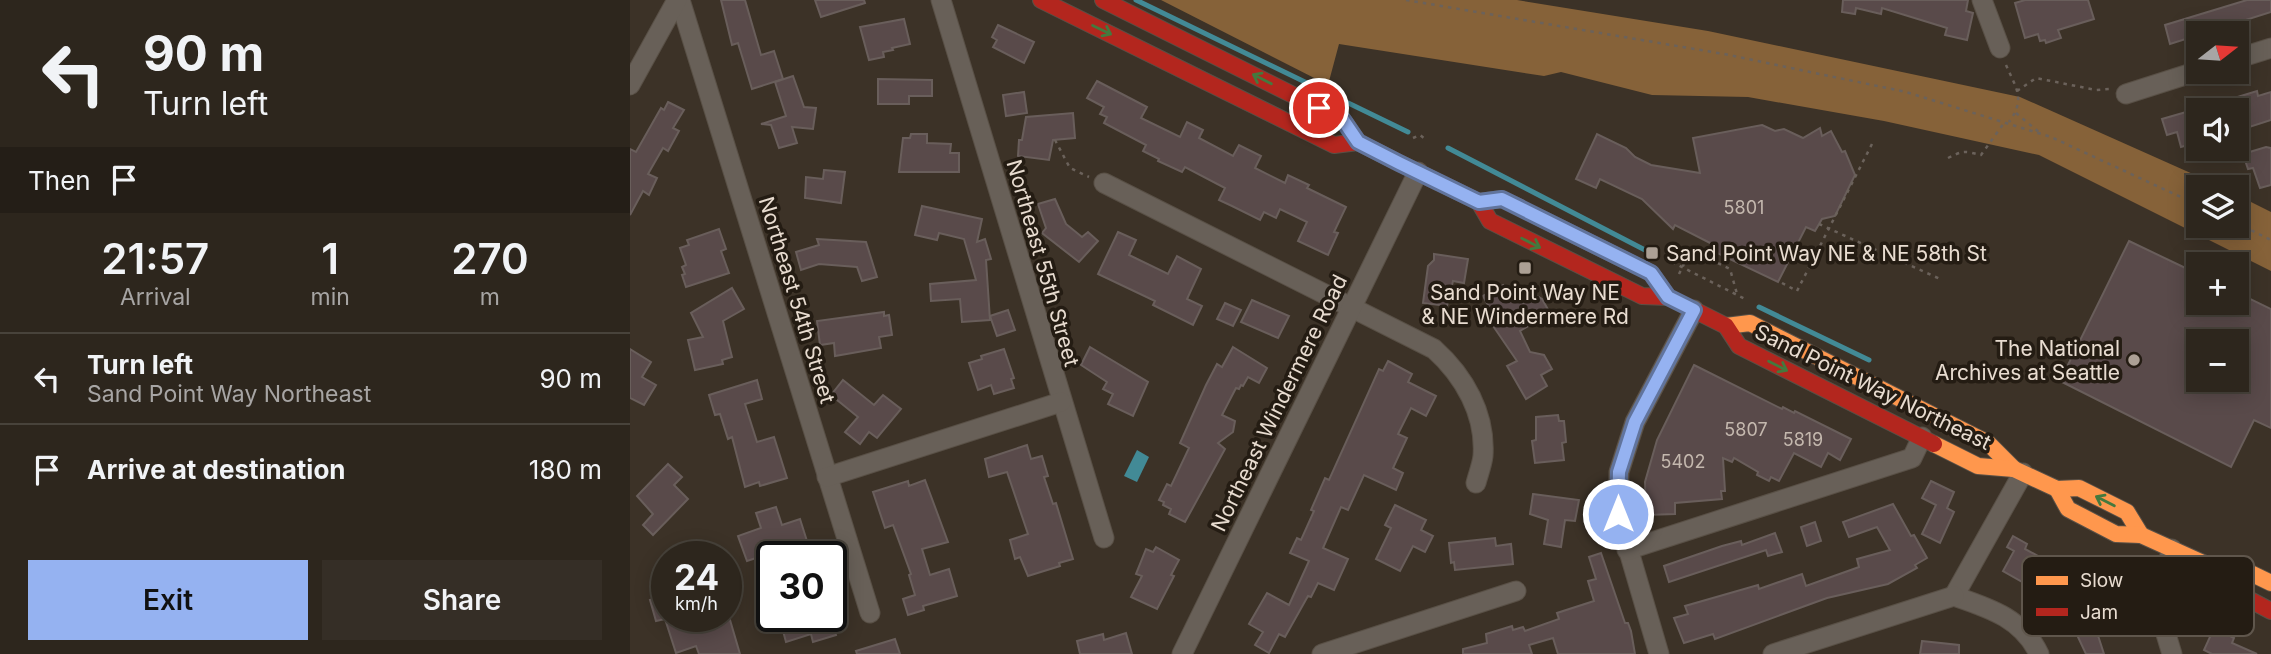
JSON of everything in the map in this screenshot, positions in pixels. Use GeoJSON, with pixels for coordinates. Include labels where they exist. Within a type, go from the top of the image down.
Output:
{"type":"FeatureCollection","features":[{"type":"Feature","properties":{"kind":"main road","name":"Sand Point Way Northeast"},"geometry":{"type":"LineString","coordinates":[[1041,0],[1334,145],[1358,142]]}},
{"type":"Feature","properties":{"kind":"main road","name":"Sand Point Way Northeast"},"geometry":{"type":"LineString","coordinates":[[1103,0],[1343,120],[1358,142],[1418,172],[1479,202],[1502,199],[1647,271],[1668,297]]}},
{"type":"Feature","properties":{"kind":"main road","name":"Sand Point Way Northeast"},"geometry":{"type":"LineString","coordinates":[[1479,202],[1490,221],[1534,245],[1642,296],[1668,297],[1726,326],[1739,346],[1978,466],[2018,471],[2057,489],[2079,488],[2127,512],[2141,535]]}},
{"type":"Feature","properties":{"kind":"main road","name":"Sand Point Way Northeast"},"geometry":{"type":"LineString","coordinates":[[1726,326],[1750,323],[1989,443],[2018,471]]}},
{"type":"Feature","properties":{"kind":"main road","name":"Sand Point Way Northeast"},"geometry":{"type":"LineString","coordinates":[[2057,489],[2068,509],[2116,534],[2141,535],[2187,556]]}},
{"type":"Feature","properties":{"kind":"main road","name":"Sand Point Way Northeast"},"geometry":{"type":"LineString","coordinates":[[2254,575],[2271,583]]}},
{"type":"Feature","properties":{"kind":"main road","name":"Sand Point Way Northeast"},"geometry":{"type":"LineString","coordinates":[[2254,602],[2271,611]]}},
{"type":"Feature","properties":{"kind":"street"},"geometry":{"type":"LineString","coordinates":[[630,85],[679,0]]}},
{"type":"Feature","properties":{"kind":"street","name":"Northeast 54th Street"},"geometry":{"type":"LineString","coordinates":[[679,0],[870,613]]}},
{"type":"Feature","properties":{"kind":"street","name":"Northeast 55th Street"},"geometry":{"type":"LineString","coordinates":[[941,0],[1104,538]]}},
{"type":"Feature","properties":{"kind":"street"},"geometry":{"type":"LineString","coordinates":[[1982,0],[2000,48]]}},
{"type":"Feature","properties":{"kind":"street"},"geometry":{"type":"LineString","coordinates":[[2249,55],[2271,48]]}},
{"type":"Feature","properties":{"kind":"street"},"geometry":{"type":"LineString","coordinates":[[2120,91],[2186,74]]}},
{"type":"Feature","properties":{"kind":"street","name":"Northeast Windermere Road"},"geometry":{"type":"LineString","coordinates":[[1182,654],[1418,172]]}},
{"type":"Feature","properties":{"kind":"street"},"geometry":{"type":"LineString","coordinates":[[1104,183],[1434,349],[1449,362],[1470,393],[1480,422],[1483,457],[1476,483]]}},
{"type":"Feature","properties":{"kind":"street"},"geometry":{"type":"LineString","coordinates":[[1659,654],[1618,514],[1619,472],[1635,422],[1694,310]]}},
{"type":"Feature","properties":{"kind":"street"},"geometry":{"type":"LineString","coordinates":[[827,477],[1061,402]]}},
{"type":"Feature","properties":{"kind":"street"},"geometry":{"type":"LineString","coordinates":[[1627,550],[1912,458],[1922,438]]}},
{"type":"Feature","properties":{"kind":"street"},"geometry":{"type":"LineString","coordinates":[[1954,596],[2018,471]]}},
{"type":"Feature","properties":{"kind":"street"},"geometry":{"type":"LineString","coordinates":[[2170,556],[2172,549]]}},
{"type":"Feature","properties":{"kind":"street"},"geometry":{"type":"LineString","coordinates":[[1322,654],[1516,591]]}},
{"type":"Feature","properties":{"kind":"street"},"geometry":{"type":"LineString","coordinates":[[1773,654],[1954,596],[1991,609],[2015,621],[2022,629]]}},
{"type":"Feature","properties":{"kind":"street"},"geometry":{"type":"LineString","coordinates":[[2028,636],[2039,654]]}},
{"type":"Feature","properties":{"kind":"street"},"geometry":{"type":"LineString","coordinates":[[2167,636],[2172,654]]}},
{"type":"Feature","properties":{"kind":"path"},"geometry":{"type":"LineString","coordinates":[[1406,0],[1724,54],[1906,92],[2042,134],[2186,200]]}},
{"type":"Feature","properties":{"kind":"path"},"geometry":{"type":"LineString","coordinates":[[1948,158],[1964,150],[1982,155],[2015,113],[2020,97],[2000,48]]}},
{"type":"Feature","properties":{"kind":"path"},"geometry":{"type":"LineString","coordinates":[[2017,91],[2036,78],[2096,90],[2120,91]]}},
{"type":"Feature","properties":{"kind":"path"},"geometry":{"type":"LineString","coordinates":[[2015,113],[2042,134]]}},
{"type":"Feature","properties":{"kind":"path"},"geometry":{"type":"LineString","coordinates":[[1413,138],[1420,135],[1425,139]]}},
{"type":"Feature","properties":{"kind":"path"},"geometry":{"type":"LineString","coordinates":[[1055,140],[1074,172]]}},
{"type":"Feature","properties":{"kind":"path"},"geometry":{"type":"LineString","coordinates":[[1782,283],[1797,291],[1873,142]]}},
{"type":"Feature","properties":{"kind":"path"},"geometry":{"type":"LineString","coordinates":[[1819,224],[1940,279]]}},
{"type":"Feature","properties":{"kind":"path"},"geometry":{"type":"LineString","coordinates":[[2249,229],[2271,240]]}},
{"type":"Feature","properties":{"kind":"path"},"geometry":{"type":"LineString","coordinates":[[1682,267],[1686,260],[1699,254],[1716,262],[1730,269],[1737,294]]}},
{"type":"Feature","properties":{"kind":"path"},"geometry":{"type":"LineString","coordinates":[[1716,262],[1720,254]]}},
{"type":"Feature","properties":{"kind":"path"},"geometry":{"type":"LineString","coordinates":[[1665,262],[1682,267],[1750,301]]}},
{"type":"Feature","properties":{"kind":"shaded area"},"geometry":{"type":"Polygon","coordinates":[[[1161,0],[1517,0],[1708,31],[2020,97],[2195,175],[2186,175],[2186,228],[2039,155],[1884,121],[1748,97],[1652,95],[1561,72],[1544,76],[1339,44],[1328,85],[1161,0]]]}},
{"type":"Feature","properties":{"kind":"shaded area"},"geometry":{"type":"Polygon","coordinates":[[[2249,201],[2271,212],[2271,271],[2249,260],[2249,252],[2233,252],[2205,238],[2249,238],[2249,201]]]}},
{"type":"Feature","properties":{"kind":"water"},"geometry":{"type":"Polygon","coordinates":[[[1137,450],[1149,457],[1137,482],[1124,476],[1137,450]]]}},
{"type":"Feature","properties":{"kind":"building"},"geometry":{"type":"Polygon","coordinates":[[[721,0],[745,0],[761,55],[774,51],[783,79],[752,89],[738,43],[732,45],[721,0]]]}},
{"type":"Feature","properties":{"kind":"building"},"geometry":{"type":"Polygon","coordinates":[[[815,0],[864,0],[865,3],[821,17],[815,0]]]}},
{"type":"Feature","properties":{"kind":"building"},"geometry":{"type":"Polygon","coordinates":[[[1843,0],[1968,0],[1966,11],[1973,13],[1967,40],[1945,35],[1947,28],[1882,8],[1881,14],[1856,8],[1855,14],[1842,12],[1843,0]]]}},
{"type":"Feature","properties":{"kind":"building"},"geometry":{"type":"Polygon","coordinates":[[[2025,0],[2088,0],[2094,19],[2058,30],[2061,38],[2046,43],[2045,40],[2040,41],[2038,34],[2025,38],[2015,3],[2025,0]]]}},
{"type":"Feature","properties":{"kind":"building"},"geometry":{"type":"Polygon","coordinates":[[[2247,0],[2271,0],[2271,12],[2243,21],[2186,21],[2186,39],[2170,44],[2165,25],[2247,0]]]}},
{"type":"Feature","properties":{"kind":"building"},"geometry":{"type":"Polygon","coordinates":[[[904,19],[910,44],[892,48],[893,50],[883,52],[884,57],[869,60],[860,27],[904,19]]]}},
{"type":"Feature","properties":{"kind":"building"},"geometry":{"type":"Polygon","coordinates":[[[998,25],[1034,42],[1024,63],[993,47],[997,40],[992,37],[998,25]]]}},
{"type":"Feature","properties":{"kind":"building"},"geometry":{"type":"Polygon","coordinates":[[[793,76],[804,107],[816,108],[813,129],[792,127],[797,143],[779,148],[771,125],[761,124],[786,116],[775,82],[793,76]]]}},
{"type":"Feature","properties":{"kind":"building"},"geometry":{"type":"Polygon","coordinates":[[[878,79],[932,80],[932,96],[909,96],[909,104],[878,104],[878,79]]]}},
{"type":"Feature","properties":{"kind":"building"},"geometry":{"type":"Polygon","coordinates":[[[1097,81],[1147,107],[1141,118],[1180,137],[1187,122],[1203,130],[1199,138],[1233,156],[1239,145],[1261,156],[1255,168],[1285,183],[1288,175],[1309,185],[1307,188],[1346,207],[1334,232],[1338,233],[1328,255],[1298,241],[1307,222],[1280,209],[1276,218],[1264,212],[1260,220],[1219,200],[1225,188],[1185,167],[1182,172],[1158,161],[1159,159],[1143,151],[1146,145],[1104,123],[1107,117],[1100,114],[1104,107],[1087,98],[1097,81]]]}},
{"type":"Feature","properties":{"kind":"building"},"geometry":{"type":"Polygon","coordinates":[[[2257,91],[2258,96],[2271,92],[2271,120],[2249,127],[2249,98],[2234,98],[2257,91]]]}},
{"type":"Feature","properties":{"kind":"building"},"geometry":{"type":"Polygon","coordinates":[[[1024,92],[1027,113],[1006,116],[1003,95],[1024,92]]]}},
{"type":"Feature","properties":{"kind":"building"},"geometry":{"type":"Polygon","coordinates":[[[668,102],[684,110],[673,128],[679,131],[668,151],[663,148],[648,174],[657,178],[649,195],[643,191],[630,215],[630,149],[636,152],[661,108],[664,110],[668,102]]]}},
{"type":"Feature","properties":{"kind":"building"},"geometry":{"type":"Polygon","coordinates":[[[2186,112],[2186,146],[2181,147],[2177,132],[2167,135],[2162,119],[2186,112]]]}},
{"type":"Feature","properties":{"kind":"building"},"geometry":{"type":"Polygon","coordinates":[[[1073,113],[1075,138],[1053,140],[1049,160],[1018,156],[1019,140],[1022,140],[1026,117],[1073,113]]]}},
{"type":"Feature","properties":{"kind":"building"},"geometry":{"type":"Polygon","coordinates":[[[1762,125],[1775,131],[1784,129],[1803,138],[1820,128],[1822,136],[1831,131],[1842,152],[1845,151],[1855,175],[1835,216],[1822,219],[1815,231],[1806,227],[1778,282],[1713,251],[1716,246],[1675,225],[1673,229],[1642,199],[1600,179],[1596,188],[1576,179],[1597,134],[1626,148],[1635,157],[1651,165],[1700,173],[1693,138],[1762,125]]]}},
{"type":"Feature","properties":{"kind":"building"},"geometry":{"type":"Polygon","coordinates":[[[911,134],[927,134],[927,143],[951,144],[950,153],[959,153],[959,172],[899,172],[903,138],[910,138],[911,134]]]}},
{"type":"Feature","properties":{"kind":"building"},"geometry":{"type":"Polygon","coordinates":[[[2271,148],[2271,185],[2260,188],[2253,168],[2248,169],[2245,161],[2249,161],[2249,152],[2271,148]]]}},
{"type":"Feature","properties":{"kind":"building"},"geometry":{"type":"Polygon","coordinates":[[[824,170],[845,172],[841,203],[805,198],[806,177],[823,179],[824,170]]]}},
{"type":"Feature","properties":{"kind":"building"},"geometry":{"type":"Polygon","coordinates":[[[1055,199],[1066,224],[1082,237],[1088,232],[1098,241],[1079,262],[1042,233],[1046,228],[1038,204],[1055,199]]]}},
{"type":"Feature","properties":{"kind":"building"},"geometry":{"type":"Polygon","coordinates":[[[922,206],[982,219],[977,242],[985,239],[991,259],[986,260],[990,320],[962,322],[960,299],[931,301],[930,284],[976,280],[964,239],[939,233],[937,240],[915,235],[922,206]]]}},
{"type":"Feature","properties":{"kind":"building"},"geometry":{"type":"Polygon","coordinates":[[[719,229],[726,249],[721,251],[729,273],[686,287],[682,267],[686,265],[680,248],[689,245],[687,240],[719,229]]]}},
{"type":"Feature","properties":{"kind":"building"},"geometry":{"type":"Polygon","coordinates":[[[1118,232],[1136,240],[1129,255],[1168,274],[1177,256],[1201,269],[1187,299],[1202,306],[1193,325],[1153,305],[1155,301],[1098,274],[1118,232]]]}},
{"type":"Feature","properties":{"kind":"building"},"geometry":{"type":"Polygon","coordinates":[[[817,239],[866,242],[877,277],[862,281],[857,267],[819,264],[801,270],[796,252],[819,245],[817,239]]]}},
{"type":"Feature","properties":{"kind":"building","name":"The National Archives at Seattle"},"geometry":{"type":"Polygon","coordinates":[[[2129,241],[2186,268],[2186,315],[2249,315],[2249,298],[2271,309],[2271,428],[2254,420],[2231,467],[2060,381],[2129,241]]]}},
{"type":"Feature","properties":{"kind":"building"},"geometry":{"type":"Polygon","coordinates":[[[1434,254],[1468,259],[1464,283],[1453,281],[1447,306],[1423,303],[1428,266],[1434,260],[1434,254]]]}},
{"type":"Feature","properties":{"kind":"building"},"geometry":{"type":"Polygon","coordinates":[[[1503,285],[1513,302],[1520,298],[1523,303],[1537,296],[1542,299],[1550,313],[1520,331],[1530,352],[1544,355],[1552,369],[1541,375],[1547,386],[1526,399],[1507,366],[1517,361],[1491,323],[1493,322],[1485,309],[1489,307],[1483,296],[1503,285]]]}},
{"type":"Feature","properties":{"kind":"building"},"geometry":{"type":"Polygon","coordinates":[[[732,288],[744,309],[723,321],[732,357],[722,360],[723,364],[695,370],[688,340],[703,337],[691,313],[732,288]]]}},
{"type":"Feature","properties":{"kind":"building"},"geometry":{"type":"Polygon","coordinates":[[[1252,300],[1289,316],[1278,338],[1241,322],[1252,300]]]}},
{"type":"Feature","properties":{"kind":"building"},"geometry":{"type":"Polygon","coordinates":[[[1225,303],[1241,310],[1233,326],[1217,319],[1225,303]]]}},
{"type":"Feature","properties":{"kind":"building"},"geometry":{"type":"Polygon","coordinates":[[[1008,310],[1015,330],[997,336],[990,316],[1008,310]]]}},
{"type":"Feature","properties":{"kind":"building"},"geometry":{"type":"Polygon","coordinates":[[[884,312],[884,316],[889,315],[892,335],[879,337],[881,348],[835,356],[834,343],[820,345],[817,321],[884,312]]]}},
{"type":"Feature","properties":{"kind":"building"},"geometry":{"type":"Polygon","coordinates":[[[1090,347],[1148,382],[1133,416],[1108,404],[1113,394],[1103,389],[1107,382],[1081,365],[1090,347]]]}},
{"type":"Feature","properties":{"kind":"building"},"geometry":{"type":"Polygon","coordinates":[[[1233,347],[1267,368],[1259,383],[1248,377],[1243,386],[1236,388],[1222,415],[1235,421],[1233,432],[1218,443],[1225,449],[1185,522],[1169,514],[1171,509],[1159,500],[1167,484],[1171,486],[1189,448],[1180,443],[1206,385],[1217,364],[1222,367],[1233,347]]]}},
{"type":"Feature","properties":{"kind":"building"},"geometry":{"type":"Polygon","coordinates":[[[630,349],[651,362],[642,377],[656,385],[644,405],[630,398],[630,349]]]}},
{"type":"Feature","properties":{"kind":"building"},"geometry":{"type":"Polygon","coordinates":[[[1004,349],[1014,378],[1011,379],[1014,388],[994,394],[991,385],[978,390],[969,363],[1004,349]]]}},
{"type":"Feature","properties":{"kind":"building"},"geometry":{"type":"Polygon","coordinates":[[[1388,361],[1412,374],[1408,382],[1436,396],[1426,416],[1411,408],[1398,434],[1407,438],[1393,468],[1403,473],[1396,490],[1364,475],[1348,510],[1341,507],[1323,548],[1348,559],[1334,590],[1318,583],[1285,637],[1279,634],[1269,653],[1255,645],[1263,632],[1249,624],[1267,593],[1289,605],[1309,561],[1290,553],[1297,538],[1301,540],[1325,478],[1329,480],[1379,369],[1383,371],[1388,361]]]}},
{"type":"Feature","properties":{"kind":"building"},"geometry":{"type":"Polygon","coordinates":[[[1694,365],[1782,409],[1783,407],[1794,413],[1795,411],[1851,439],[1840,460],[1828,453],[1821,467],[1794,453],[1779,481],[1771,477],[1769,481],[1734,458],[1732,462],[1723,458],[1725,491],[1721,491],[1722,499],[1675,503],[1675,514],[1646,515],[1645,482],[1657,440],[1694,365]]]}},
{"type":"Feature","properties":{"kind":"building"},"geometry":{"type":"Polygon","coordinates":[[[757,380],[762,399],[745,404],[757,442],[774,437],[787,478],[760,486],[759,482],[745,487],[732,437],[728,439],[720,414],[715,415],[709,395],[757,380]]]}},
{"type":"Feature","properties":{"kind":"building"},"geometry":{"type":"Polygon","coordinates":[[[843,380],[874,405],[883,395],[901,409],[877,438],[869,432],[860,444],[845,432],[858,417],[831,395],[843,380]]]}},
{"type":"Feature","properties":{"kind":"building"},"geometry":{"type":"Polygon","coordinates":[[[1558,415],[1559,421],[1564,421],[1564,460],[1535,463],[1532,441],[1536,440],[1536,417],[1558,415]]]}},
{"type":"Feature","properties":{"kind":"building"},"geometry":{"type":"Polygon","coordinates":[[[1027,445],[1031,459],[1042,456],[1048,476],[1044,477],[1053,504],[1056,503],[1073,559],[1028,576],[1020,557],[1015,559],[1010,540],[1028,534],[1007,472],[989,477],[985,459],[1027,445]]]}},
{"type":"Feature","properties":{"kind":"building"},"geometry":{"type":"Polygon","coordinates":[[[668,464],[682,477],[674,485],[688,499],[653,535],[643,525],[653,514],[637,496],[668,464]]]}},
{"type":"Feature","properties":{"kind":"building"},"geometry":{"type":"Polygon","coordinates":[[[925,480],[948,542],[922,549],[930,575],[949,569],[957,596],[923,606],[924,610],[908,615],[903,599],[915,595],[909,575],[911,574],[893,525],[885,528],[873,492],[908,481],[909,486],[925,480]]]}},
{"type":"Feature","properties":{"kind":"building"},"geometry":{"type":"Polygon","coordinates":[[[1931,481],[1954,492],[1947,508],[1954,512],[1940,543],[1922,534],[1936,505],[1922,498],[1931,481]]]}},
{"type":"Feature","properties":{"kind":"building"},"geometry":{"type":"Polygon","coordinates":[[[1533,494],[1579,500],[1575,521],[1565,520],[1561,547],[1544,544],[1548,520],[1530,514],[1533,494]]]}},
{"type":"Feature","properties":{"kind":"building"},"geometry":{"type":"Polygon","coordinates":[[[1893,504],[1927,558],[1915,565],[1917,568],[1888,584],[1827,598],[1715,639],[1713,634],[1684,643],[1674,618],[1688,614],[1685,606],[1758,585],[1759,589],[1802,574],[1806,586],[1859,567],[1857,559],[1890,550],[1877,527],[1849,537],[1843,522],[1893,504]]]}},
{"type":"Feature","properties":{"kind":"building"},"geometry":{"type":"Polygon","coordinates":[[[1395,505],[1426,520],[1421,530],[1433,536],[1425,552],[1413,546],[1400,571],[1376,559],[1391,528],[1385,525],[1395,505]]]}},
{"type":"Feature","properties":{"kind":"building"},"geometry":{"type":"Polygon","coordinates":[[[776,507],[782,525],[800,519],[807,541],[756,541],[756,558],[747,561],[738,536],[761,528],[756,513],[776,507]]]}},
{"type":"Feature","properties":{"kind":"building"},"geometry":{"type":"Polygon","coordinates":[[[1815,522],[1821,541],[1807,546],[1801,527],[1815,522]]]}},
{"type":"Feature","properties":{"kind":"building"},"geometry":{"type":"Polygon","coordinates":[[[1775,533],[1782,552],[1768,556],[1766,550],[1669,582],[1664,566],[1722,546],[1741,541],[1742,545],[1775,533]]]}},
{"type":"Feature","properties":{"kind":"building"},"geometry":{"type":"Polygon","coordinates":[[[2013,536],[2027,544],[2025,549],[2038,556],[2022,556],[2022,582],[2003,571],[2014,551],[2007,547],[2013,536]]]}},
{"type":"Feature","properties":{"kind":"building"},"geometry":{"type":"Polygon","coordinates":[[[1495,538],[1496,546],[1511,544],[1513,564],[1455,570],[1454,562],[1451,563],[1449,543],[1495,538]]]}},
{"type":"Feature","properties":{"kind":"building"},"geometry":{"type":"Polygon","coordinates":[[[1156,547],[1179,560],[1157,609],[1131,597],[1142,576],[1136,574],[1146,549],[1153,552],[1156,547]]]}},
{"type":"Feature","properties":{"kind":"building"},"geometry":{"type":"Polygon","coordinates":[[[1601,553],[1625,623],[1628,623],[1631,631],[1635,654],[1558,654],[1553,638],[1529,645],[1532,654],[1463,654],[1463,649],[1487,643],[1486,634],[1512,626],[1513,630],[1523,627],[1525,631],[1559,619],[1557,613],[1594,601],[1588,581],[1596,579],[1589,557],[1601,553]]]}},
{"type":"Feature","properties":{"kind":"building"},"geometry":{"type":"Polygon","coordinates":[[[669,632],[734,632],[740,654],[699,654],[696,646],[676,653],[669,632]]]}},
{"type":"Feature","properties":{"kind":"building"},"geometry":{"type":"Polygon","coordinates":[[[783,632],[835,632],[836,635],[813,642],[811,634],[786,642],[783,632]]]}},
{"type":"Feature","properties":{"kind":"building"},"geometry":{"type":"Polygon","coordinates":[[[1126,633],[1132,654],[1080,654],[1077,641],[1103,634],[1104,640],[1126,633]]]}},
{"type":"Feature","properties":{"kind":"building"},"geometry":{"type":"Polygon","coordinates":[[[2098,636],[2104,654],[2086,654],[2078,637],[2098,636]]]}},
{"type":"Feature","properties":{"kind":"building"},"geometry":{"type":"Polygon","coordinates":[[[2210,636],[2230,636],[2234,638],[2232,643],[2257,654],[2212,654],[2204,650],[2210,636]]]}},
{"type":"Feature","properties":{"kind":"building"},"geometry":{"type":"Polygon","coordinates":[[[895,639],[900,654],[857,654],[856,651],[895,639]]]}},
{"type":"Feature","properties":{"kind":"building"},"geometry":{"type":"Polygon","coordinates":[[[1922,641],[1959,645],[1959,654],[1920,654],[1922,641]]]}},
{"type":"Feature","properties":{"kind":"waterway"},"geometry":{"type":"LineString","coordinates":[[1136,0],[1408,132]]}},
{"type":"Feature","properties":{"kind":"waterway"},"geometry":{"type":"LineString","coordinates":[[1448,148],[1645,250]]}},
{"type":"Feature","properties":{"kind":"waterway"},"geometry":{"type":"LineString","coordinates":[[1759,307],[1869,360]]}},
{"type":"Feature","properties":{"kind":"traffic: slow"},"geometry":{"type":"LineString","coordinates":[[1726,326],[1750,323],[1988,443],[2014,469]]}},
{"type":"Feature","properties":{"kind":"traffic: slow"},"geometry":{"type":"LineString","coordinates":[[1934,444],[1978,466],[2014,469],[2057,489],[2079,488],[2127,512],[2141,535]]}},
{"type":"Feature","properties":{"kind":"traffic: slow"},"geometry":{"type":"LineString","coordinates":[[2057,489],[2068,509],[2116,534],[2141,535],[2187,556]]}},
{"type":"Feature","properties":{"kind":"traffic: slow"},"geometry":{"type":"LineString","coordinates":[[2254,575],[2271,583]]}},
{"type":"Feature","properties":{"kind":"traffic: jam"},"geometry":{"type":"LineString","coordinates":[[1041,0],[1334,145],[1358,142]]}},
{"type":"Feature","properties":{"kind":"traffic: jam"},"geometry":{"type":"LineString","coordinates":[[1103,0],[1343,120],[1358,142],[1399,163],[1479,202],[1502,199],[1651,273],[1668,297]]}},
{"type":"Feature","properties":{"kind":"traffic: jam"},"geometry":{"type":"LineString","coordinates":[[1479,202],[1490,221],[1642,296],[1668,297],[1726,326],[1739,346],[1934,444]]}},
{"type":"Feature","properties":{"kind":"traffic: jam"},"geometry":{"type":"LineString","coordinates":[[2254,602],[2271,611]]}},
{"type":"Feature","properties":{"kind":"place","name":"Sand Point Way NE & NE 58th St"},"geometry":{"type":"Point","coordinates":[1652,253]}},
{"type":"Feature","properties":{"kind":"place","name":"Sand Point Way NE & NE Windermere Rd"},"geometry":{"type":"Point","coordinates":[1525,268]}},
{"type":"Feature","properties":{"kind":"place","name":"The National Archives at Seattle"},"geometry":{"type":"Point","coordinates":[2134,360]}},
{"type":"Feature","properties":{"kind":"route"},"geometry":{"type":"LineString","coordinates":[[1319,108],[1343,120],[1358,142],[1399,163],[1479,202],[1502,199],[1651,273],[1668,297],[1694,310],[1635,422],[1619,472],[1618,514]]}}]}
